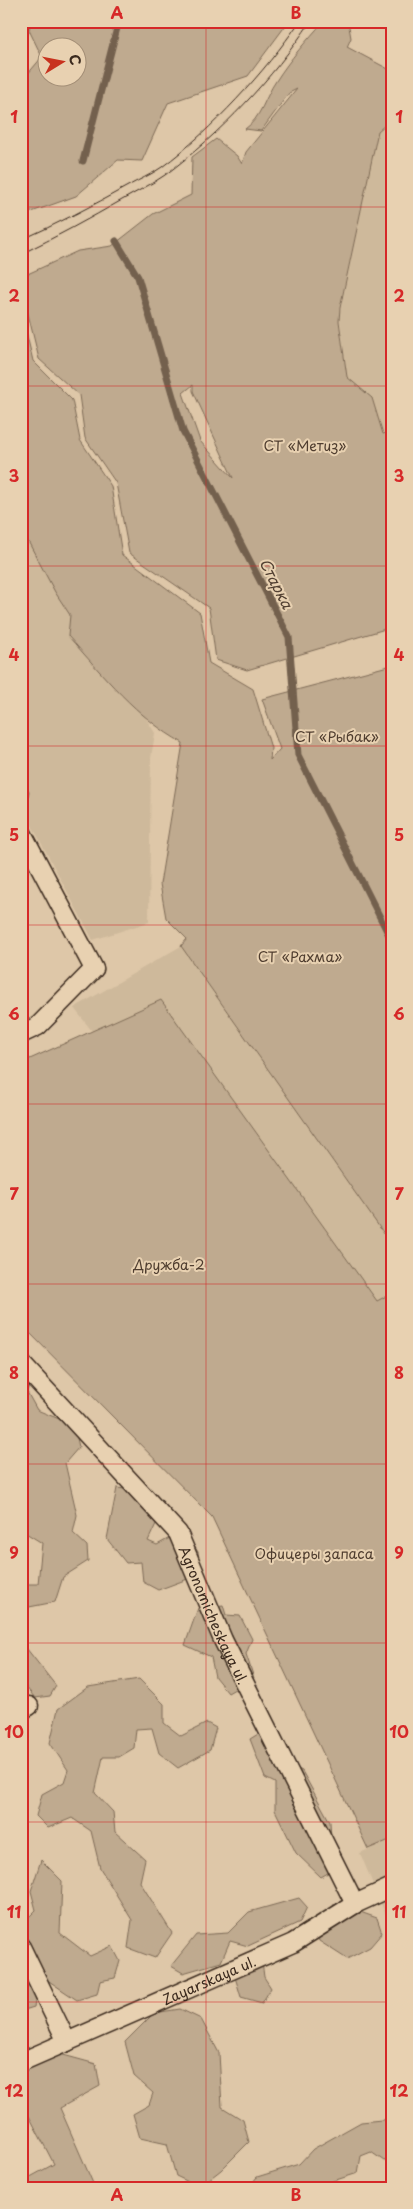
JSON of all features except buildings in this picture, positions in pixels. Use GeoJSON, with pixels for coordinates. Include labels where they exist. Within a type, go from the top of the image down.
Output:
{"type":"FeatureCollection","features":[{"type":"Feature","properties":{"kind":"street"},"geometry":{"type":"LineString","coordinates":[[21,831],[94,969],[38,1026],[21,1034]]}},
{"type":"Feature","properties":{"kind":"street","name":"Agronomicheskaya ul."},"geometry":{"type":"LineString","coordinates":[[21,1363],[178,1533],[222,1640],[355,1904]]}},
{"type":"Feature","properties":{"kind":"street","name":"Zayarskaya ul."},"geometry":{"type":"LineString","coordinates":[[21,2062],[292,1943],[355,1904],[392,1886]]}},
{"type":"Feature","properties":{"kind":"street"},"geometry":{"type":"LineString","coordinates":[[21,1947],[67,2042]]}},
{"type":"Feature","properties":{"kind":"shaded area"},"geometry":{"type":"Polygon","coordinates":[[[392,119],[392,431],[383,434],[372,398],[347,377],[339,316],[378,131],[392,119]]]}},
{"type":"Feature","properties":{"kind":"shaded area"},"geometry":{"type":"Polygon","coordinates":[[[21,516],[155,733],[151,758],[149,922],[93,940],[21,805],[21,516]]]}},
{"type":"Feature","properties":{"kind":"shaded area"},"geometry":{"type":"Polygon","coordinates":[[[181,946],[392,1245],[392,1293],[377,1301],[161,1000],[92,1031],[74,1008],[181,946]]]}},
{"type":"Feature","properties":{"kind":"shaded area"},"geometry":{"type":"Polygon","coordinates":[[[392,1839],[392,1924],[390,1925],[360,1853],[392,1839]]]}},
{"type":"Feature","properties":{"kind":"green space"},"geometry":{"type":"Polygon","coordinates":[[[31,21],[289,21],[248,76],[168,103],[142,161],[118,160],[76,196],[26,214],[21,210],[21,82],[38,62],[38,88],[88,88],[88,38],[38,38],[38,49],[29,30],[31,21]]]}},
{"type":"Feature","properties":{"kind":"green space","name":"СТ «Метиз»"},"geometry":{"type":"Polygon","coordinates":[[[324,21],[348,21],[351,38],[347,47],[392,71],[392,119],[378,131],[340,308],[339,321],[347,377],[372,398],[383,434],[392,431],[392,627],[247,670],[216,660],[209,608],[129,553],[116,483],[85,438],[79,395],[39,359],[21,285],[21,277],[78,251],[112,246],[153,214],[191,195],[192,157],[216,139],[237,156],[242,164],[246,152],[297,89],[289,93],[261,131],[245,129],[259,113],[272,87],[287,65],[324,21]],[[193,385],[183,393],[200,441],[233,478],[193,391],[193,385]]]}},
{"type":"Feature","properties":{"kind":"green space"},"geometry":{"type":"Polygon","coordinates":[[[21,310],[33,361],[72,400],[80,440],[111,486],[122,555],[200,613],[209,663],[253,689],[271,748],[270,760],[280,749],[262,699],[392,665],[392,1245],[181,946],[187,939],[166,918],[160,884],[183,743],[166,733],[121,695],[68,636],[70,615],[55,592],[21,528],[21,310]]]}},
{"type":"Feature","properties":{"kind":"green space"},"geometry":{"type":"Polygon","coordinates":[[[21,777],[29,791],[25,819],[21,822],[21,777]]]}},
{"type":"Feature","properties":{"kind":"green space","name":"Дружба-2"},"geometry":{"type":"Polygon","coordinates":[[[161,1000],[377,1301],[392,1293],[392,1839],[368,1849],[212,1517],[21,1324],[21,1063],[161,1000]]]}},
{"type":"Feature","properties":{"kind":"green space"},"geometry":{"type":"Polygon","coordinates":[[[22,1352],[35,1365],[27,1392],[37,1410],[74,1425],[79,1447],[65,1463],[77,1515],[73,1533],[87,1546],[88,1561],[63,1577],[55,1602],[24,1608],[23,1644],[56,1686],[50,1696],[35,1698],[21,1681],[21,1584],[38,1584],[42,1543],[21,1530],[26,1499],[21,1488],[22,1352]]]}},
{"type":"Feature","properties":{"kind":"green space"},"geometry":{"type":"Polygon","coordinates":[[[117,1488],[149,1492],[163,1509],[148,1541],[157,1545],[184,1530],[198,1552],[201,1574],[158,1590],[143,1582],[141,1562],[126,1563],[107,1539],[117,1488]]]}},
{"type":"Feature","properties":{"kind":"green space"},"geometry":{"type":"Polygon","coordinates":[[[223,1605],[226,1615],[240,1616],[252,1639],[246,1654],[254,1678],[228,1693],[215,1677],[211,1657],[185,1645],[198,1608],[223,1605]]]}},
{"type":"Feature","properties":{"kind":"green space"},"geometry":{"type":"Polygon","coordinates":[[[139,1679],[164,1704],[164,1723],[181,1736],[207,1723],[216,1728],[210,1750],[178,1768],[159,1753],[152,1728],[136,1729],[134,1748],[119,1757],[103,1757],[95,1793],[113,1812],[115,1832],[145,1859],[140,1882],[172,1933],[155,1958],[128,1948],[132,1920],[100,1868],[91,1831],[72,1818],[48,1828],[36,1816],[42,1794],[64,1782],[68,1770],[50,1743],[58,1709],[88,1687],[139,1679]]]}},
{"type":"Feature","properties":{"kind":"green space"},"geometry":{"type":"Polygon","coordinates":[[[263,1731],[290,1765],[302,1771],[330,1822],[333,1870],[321,1877],[296,1853],[275,1810],[275,1783],[265,1778],[250,1739],[263,1731]]]}},
{"type":"Feature","properties":{"kind":"green space"},"geometry":{"type":"Polygon","coordinates":[[[41,1860],[62,1881],[60,1933],[90,1956],[112,1946],[120,1961],[115,1978],[100,1981],[97,1994],[77,2000],[40,1975],[34,2007],[21,2011],[21,1925],[36,1910],[31,1891],[41,1860]]]}},
{"type":"Feature","properties":{"kind":"green space"},"geometry":{"type":"Polygon","coordinates":[[[299,1898],[307,1907],[300,1922],[248,1946],[230,1941],[221,1962],[183,1973],[171,1966],[196,1935],[228,1933],[249,1912],[299,1898]]]}},
{"type":"Feature","properties":{"kind":"green space"},"geometry":{"type":"Polygon","coordinates":[[[335,1903],[377,1918],[382,1933],[370,1947],[347,1959],[319,1941],[316,1931],[335,1903]]]}},
{"type":"Feature","properties":{"kind":"green space"},"geometry":{"type":"Polygon","coordinates":[[[262,1962],[264,1977],[271,1988],[262,2003],[241,1997],[235,1977],[262,1962]]]}},
{"type":"Feature","properties":{"kind":"green space"},"geometry":{"type":"Polygon","coordinates":[[[180,2009],[201,2019],[219,2053],[222,2107],[243,2120],[249,2142],[221,2170],[199,2187],[176,2176],[167,2144],[140,2138],[133,2114],[149,2105],[153,2093],[134,2076],[125,2042],[154,2013],[180,2009]]]}},
{"type":"Feature","properties":{"kind":"green space"},"geometry":{"type":"Polygon","coordinates":[[[56,2053],[96,2064],[100,2086],[60,2108],[95,2188],[21,2188],[23,2181],[54,2164],[29,2116],[21,2119],[21,2068],[56,2053]]]}},
{"type":"Feature","properties":{"kind":"green space"},"geometry":{"type":"Polygon","coordinates":[[[392,2119],[392,2158],[384,2161],[371,2152],[361,2156],[358,2173],[311,2188],[248,2188],[257,2177],[299,2164],[313,2149],[361,2122],[392,2119]]]}},
{"type":"Feature","properties":{"kind":"waterway","name":"Старка"},"geometry":{"type":"LineString","coordinates":[[83,161],[120,21]]}},
{"type":"Feature","properties":{"kind":"waterway","name":"Старка"},"geometry":{"type":"LineString","coordinates":[[116,241],[138,277],[183,431],[289,637],[298,755],[392,941]]}},
{"type":"Feature","properties":{"kind":"tram line"},"geometry":{"type":"LineString","coordinates":[[21,240],[87,208],[162,167],[219,118],[237,99],[286,41],[300,21]]}},
{"type":"Feature","properties":{"kind":"tram line"},"geometry":{"type":"LineString","coordinates":[[21,254],[149,185],[186,159],[244,104],[280,64],[311,21]]}},
{"type":"Feature","properties":{"kind":"park label","name":"СТ «Рыбак»"},"geometry":{"type":"Point","coordinates":[337,736]}},
{"type":"Feature","properties":{"kind":"park label","name":"СТ «Рахма»"},"geometry":{"type":"Point","coordinates":[300,956]}},
{"type":"Feature","properties":{"kind":"park label","name":"Офицеры запаса"},"geometry":{"type":"Point","coordinates":[314,1553]}}]}
